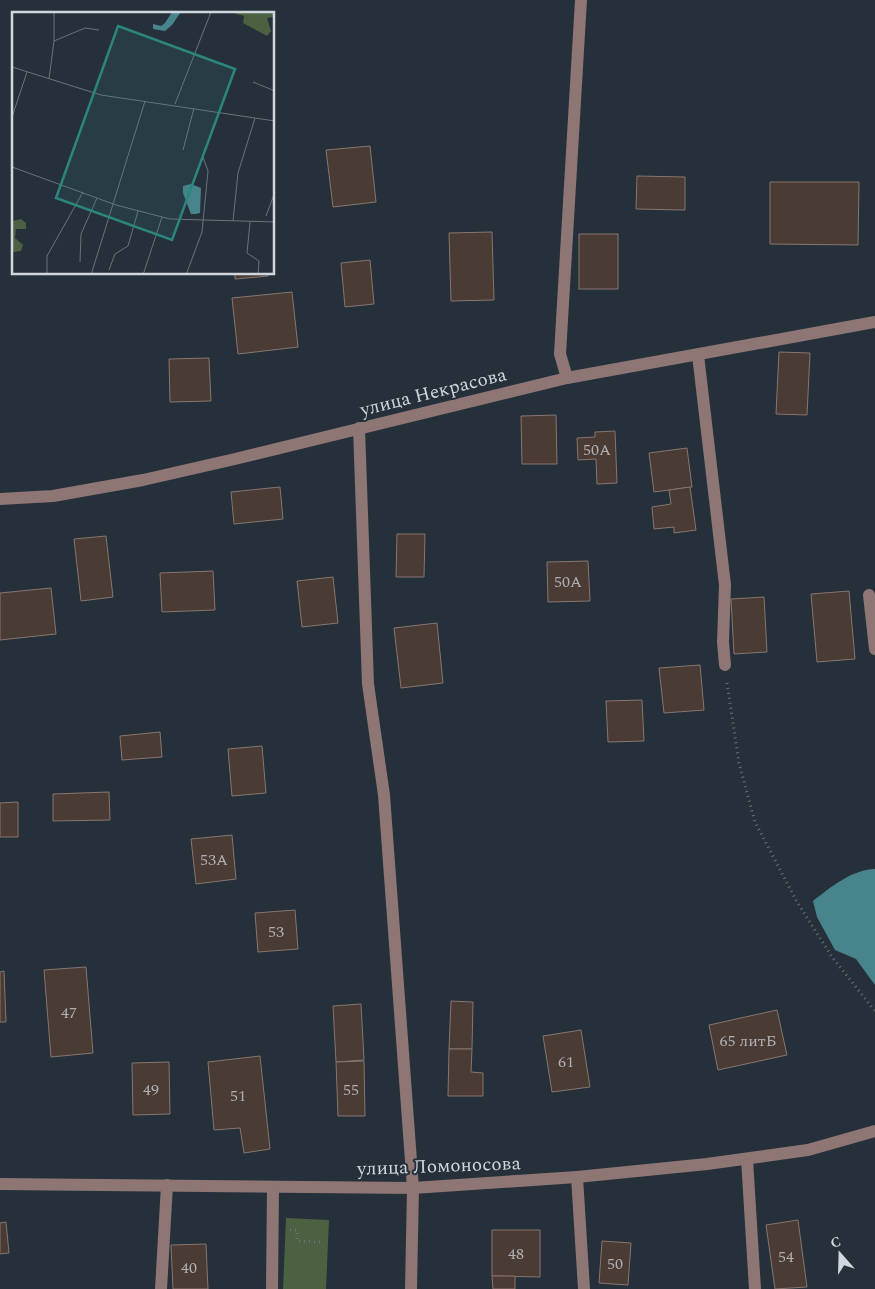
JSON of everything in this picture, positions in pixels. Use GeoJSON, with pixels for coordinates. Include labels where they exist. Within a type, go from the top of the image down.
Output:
{"type":"FeatureCollection","features":[{"type":"Feature","properties":{"kind":"street"},"geometry":{"type":"LineString","coordinates":[[567,378],[560,354],[581,0]]}},
{"type":"Feature","properties":{"kind":"street","name":"улица Некрасова"},"geometry":{"type":"LineString","coordinates":[[0,499],[53,496],[143,480],[567,378],[875,322]]}},
{"type":"Feature","properties":{"kind":"street"},"geometry":{"type":"LineString","coordinates":[[698,355],[725,585],[723,642],[725,665]]}},
{"type":"Feature","properties":{"kind":"street"},"geometry":{"type":"LineString","coordinates":[[359,428],[368,684],[384,795],[413,1188],[411,1289]]}},
{"type":"Feature","properties":{"kind":"street"},"geometry":{"type":"LineString","coordinates":[[869,595],[875,649]]}},
{"type":"Feature","properties":{"kind":"street","name":"улица Ломоносова"},"geometry":{"type":"LineString","coordinates":[[0,1184],[413,1188],[577,1177],[747,1159],[808,1150],[875,1130]]}},
{"type":"Feature","properties":{"kind":"street"},"geometry":{"type":"LineString","coordinates":[[747,1159],[755,1289]]}},
{"type":"Feature","properties":{"kind":"street"},"geometry":{"type":"LineString","coordinates":[[577,1177],[584,1289]]}},
{"type":"Feature","properties":{"kind":"street"},"geometry":{"type":"LineString","coordinates":[[161,1289],[167,1185]]}},
{"type":"Feature","properties":{"kind":"street"},"geometry":{"type":"LineString","coordinates":[[272,1289],[273,1187]]}},
{"type":"Feature","properties":{"kind":"path"},"geometry":{"type":"LineString","coordinates":[[725,665],[738,763],[755,822],[797,902],[832,958],[875,1011]]}},
{"type":"Feature","properties":{"kind":"path"},"geometry":{"type":"LineString","coordinates":[[273,1229],[297,1230],[297,1241],[321,1242]]}},
{"type":"Feature","properties":{"kind":"green space"},"geometry":{"type":"Polygon","coordinates":[[[286,1218],[329,1220],[326,1289],[283,1289],[286,1218]]]}},
{"type":"Feature","properties":{"kind":"water"},"geometry":{"type":"Polygon","coordinates":[[[875,869],[875,985],[856,959],[835,950],[817,917],[813,901],[834,885],[850,876],[858,872],[875,869]]]}},
{"type":"Feature","properties":{"kind":"building"},"geometry":{"type":"Polygon","coordinates":[[[370,146],[376,202],[333,207],[326,150],[370,146]]]}},
{"type":"Feature","properties":{"kind":"building"},"geometry":{"type":"Polygon","coordinates":[[[637,176],[685,177],[685,210],[636,209],[637,176]]]}},
{"type":"Feature","properties":{"kind":"building"},"geometry":{"type":"Polygon","coordinates":[[[770,182],[859,182],[858,245],[770,244],[770,182]]]}},
{"type":"Feature","properties":{"kind":"building"},"geometry":{"type":"Polygon","coordinates":[[[492,232],[494,300],[451,301],[449,233],[492,232]]]}},
{"type":"Feature","properties":{"kind":"building"},"geometry":{"type":"Polygon","coordinates":[[[579,234],[618,234],[618,289],[579,289],[579,234]]]}},
{"type":"Feature","properties":{"kind":"building"},"geometry":{"type":"Polygon","coordinates":[[[370,260],[374,304],[345,307],[341,263],[370,260]]]}},
{"type":"Feature","properties":{"kind":"building"},"geometry":{"type":"Polygon","coordinates":[[[235,275],[268,275],[268,276],[235,279],[235,275]]]}},
{"type":"Feature","properties":{"kind":"building"},"geometry":{"type":"Polygon","coordinates":[[[292,292],[298,347],[238,354],[232,298],[292,292]]]}},
{"type":"Feature","properties":{"kind":"building"},"geometry":{"type":"Polygon","coordinates":[[[779,352],[810,353],[807,415],[776,414],[779,352]]]}},
{"type":"Feature","properties":{"kind":"building"},"geometry":{"type":"Polygon","coordinates":[[[209,358],[211,401],[170,402],[169,359],[209,358]]]}},
{"type":"Feature","properties":{"kind":"building"},"geometry":{"type":"Polygon","coordinates":[[[556,415],[557,464],[522,464],[521,416],[556,415]]]}},
{"type":"Feature","properties":{"kind":"building"},"geometry":{"type":"Polygon","coordinates":[[[615,431],[617,483],[597,484],[596,459],[578,460],[577,438],[595,437],[595,432],[615,431]]]}},
{"type":"Feature","properties":{"kind":"building"},"geometry":{"type":"Polygon","coordinates":[[[687,448],[692,487],[654,492],[649,453],[687,448]]]}},
{"type":"Feature","properties":{"kind":"building"},"geometry":{"type":"Polygon","coordinates":[[[280,487],[283,519],[234,524],[231,492],[280,487]]]}},
{"type":"Feature","properties":{"kind":"building"},"geometry":{"type":"Polygon","coordinates":[[[690,487],[696,530],[674,533],[674,527],[654,529],[652,507],[671,504],[669,490],[690,487]]]}},
{"type":"Feature","properties":{"kind":"building"},"geometry":{"type":"Polygon","coordinates":[[[397,534],[425,534],[424,577],[396,577],[397,534]]]}},
{"type":"Feature","properties":{"kind":"building"},"geometry":{"type":"Polygon","coordinates":[[[106,536],[113,597],[81,601],[74,539],[106,536]]]}},
{"type":"Feature","properties":{"kind":"building"},"geometry":{"type":"Polygon","coordinates":[[[588,561],[590,601],[548,602],[547,562],[588,561]]]}},
{"type":"Feature","properties":{"kind":"building"},"geometry":{"type":"Polygon","coordinates":[[[213,571],[215,610],[162,612],[160,573],[213,571]]]}},
{"type":"Feature","properties":{"kind":"building"},"geometry":{"type":"Polygon","coordinates":[[[333,577],[338,623],[302,627],[297,581],[333,577]]]}},
{"type":"Feature","properties":{"kind":"building"},"geometry":{"type":"Polygon","coordinates":[[[51,588],[56,634],[0,640],[0,593],[51,588]]]}},
{"type":"Feature","properties":{"kind":"building"},"geometry":{"type":"Polygon","coordinates":[[[849,591],[855,659],[817,662],[811,594],[849,591]]]}},
{"type":"Feature","properties":{"kind":"building"},"geometry":{"type":"Polygon","coordinates":[[[764,597],[767,652],[734,654],[731,599],[764,597]]]}},
{"type":"Feature","properties":{"kind":"building"},"geometry":{"type":"Polygon","coordinates":[[[437,623],[443,683],[401,688],[394,628],[437,623]]]}},
{"type":"Feature","properties":{"kind":"building"},"geometry":{"type":"Polygon","coordinates":[[[700,665],[704,710],[664,713],[659,668],[700,665]]]}},
{"type":"Feature","properties":{"kind":"building"},"geometry":{"type":"Polygon","coordinates":[[[642,700],[644,741],[608,742],[606,701],[642,700]]]}},
{"type":"Feature","properties":{"kind":"building"},"geometry":{"type":"Polygon","coordinates":[[[160,732],[162,757],[122,760],[120,736],[160,732]]]}},
{"type":"Feature","properties":{"kind":"building"},"geometry":{"type":"Polygon","coordinates":[[[262,746],[266,793],[232,796],[228,749],[262,746]]]}},
{"type":"Feature","properties":{"kind":"building"},"geometry":{"type":"Polygon","coordinates":[[[109,792],[110,820],[53,821],[53,794],[109,792]]]}},
{"type":"Feature","properties":{"kind":"building"},"geometry":{"type":"Polygon","coordinates":[[[18,802],[18,837],[0,837],[0,803],[18,802]]]}},
{"type":"Feature","properties":{"kind":"building"},"geometry":{"type":"Polygon","coordinates":[[[232,835],[236,879],[196,884],[191,839],[232,835]]]}},
{"type":"Feature","properties":{"kind":"building"},"geometry":{"type":"Polygon","coordinates":[[[295,910],[298,949],[258,952],[255,913],[295,910]]]}},
{"type":"Feature","properties":{"kind":"building"},"geometry":{"type":"Polygon","coordinates":[[[86,967],[93,1053],[51,1057],[44,970],[86,967]]]}},
{"type":"Feature","properties":{"kind":"building"},"geometry":{"type":"Polygon","coordinates":[[[4,971],[6,1022],[0,1022],[0,972],[4,971]]]}},
{"type":"Feature","properties":{"kind":"building"},"geometry":{"type":"Polygon","coordinates":[[[451,1001],[473,1002],[472,1049],[449,1049],[451,1001]]]}},
{"type":"Feature","properties":{"kind":"building"},"geometry":{"type":"Polygon","coordinates":[[[361,1004],[364,1060],[336,1062],[333,1006],[361,1004]]]}},
{"type":"Feature","properties":{"kind":"building"},"geometry":{"type":"Polygon","coordinates":[[[777,1010],[787,1055],[718,1070],[709,1025],[777,1010]]]}},
{"type":"Feature","properties":{"kind":"building"},"geometry":{"type":"Polygon","coordinates":[[[581,1030],[590,1087],[552,1092],[543,1036],[581,1030]]]}},
{"type":"Feature","properties":{"kind":"building"},"geometry":{"type":"Polygon","coordinates":[[[449,1049],[472,1049],[471,1072],[483,1073],[483,1096],[448,1096],[449,1049]]]}},
{"type":"Feature","properties":{"kind":"building"},"geometry":{"type":"Polygon","coordinates":[[[260,1056],[270,1149],[244,1153],[240,1128],[214,1130],[208,1062],[260,1056]]]}},
{"type":"Feature","properties":{"kind":"building"},"geometry":{"type":"Polygon","coordinates":[[[364,1061],[365,1116],[338,1116],[336,1062],[364,1061]]]}},
{"type":"Feature","properties":{"kind":"building"},"geometry":{"type":"Polygon","coordinates":[[[169,1062],[170,1114],[133,1115],[132,1063],[169,1062]]]}},
{"type":"Feature","properties":{"kind":"building"},"geometry":{"type":"Polygon","coordinates":[[[798,1220],[807,1287],[775,1289],[766,1225],[798,1220]]]}},
{"type":"Feature","properties":{"kind":"building"},"geometry":{"type":"Polygon","coordinates":[[[6,1222],[9,1253],[0,1254],[0,1223],[6,1222]]]}},
{"type":"Feature","properties":{"kind":"building"},"geometry":{"type":"Polygon","coordinates":[[[492,1230],[540,1230],[540,1277],[492,1276],[492,1230]]]}},
{"type":"Feature","properties":{"kind":"building"},"geometry":{"type":"Polygon","coordinates":[[[602,1241],[631,1243],[628,1285],[599,1283],[602,1241]]]}},
{"type":"Feature","properties":{"kind":"building"},"geometry":{"type":"Polygon","coordinates":[[[206,1244],[208,1289],[173,1289],[171,1245],[206,1244]]]}},
{"type":"Feature","properties":{"kind":"building"},"geometry":{"type":"Polygon","coordinates":[[[492,1276],[515,1276],[515,1289],[493,1289],[492,1276]]]}}]}
